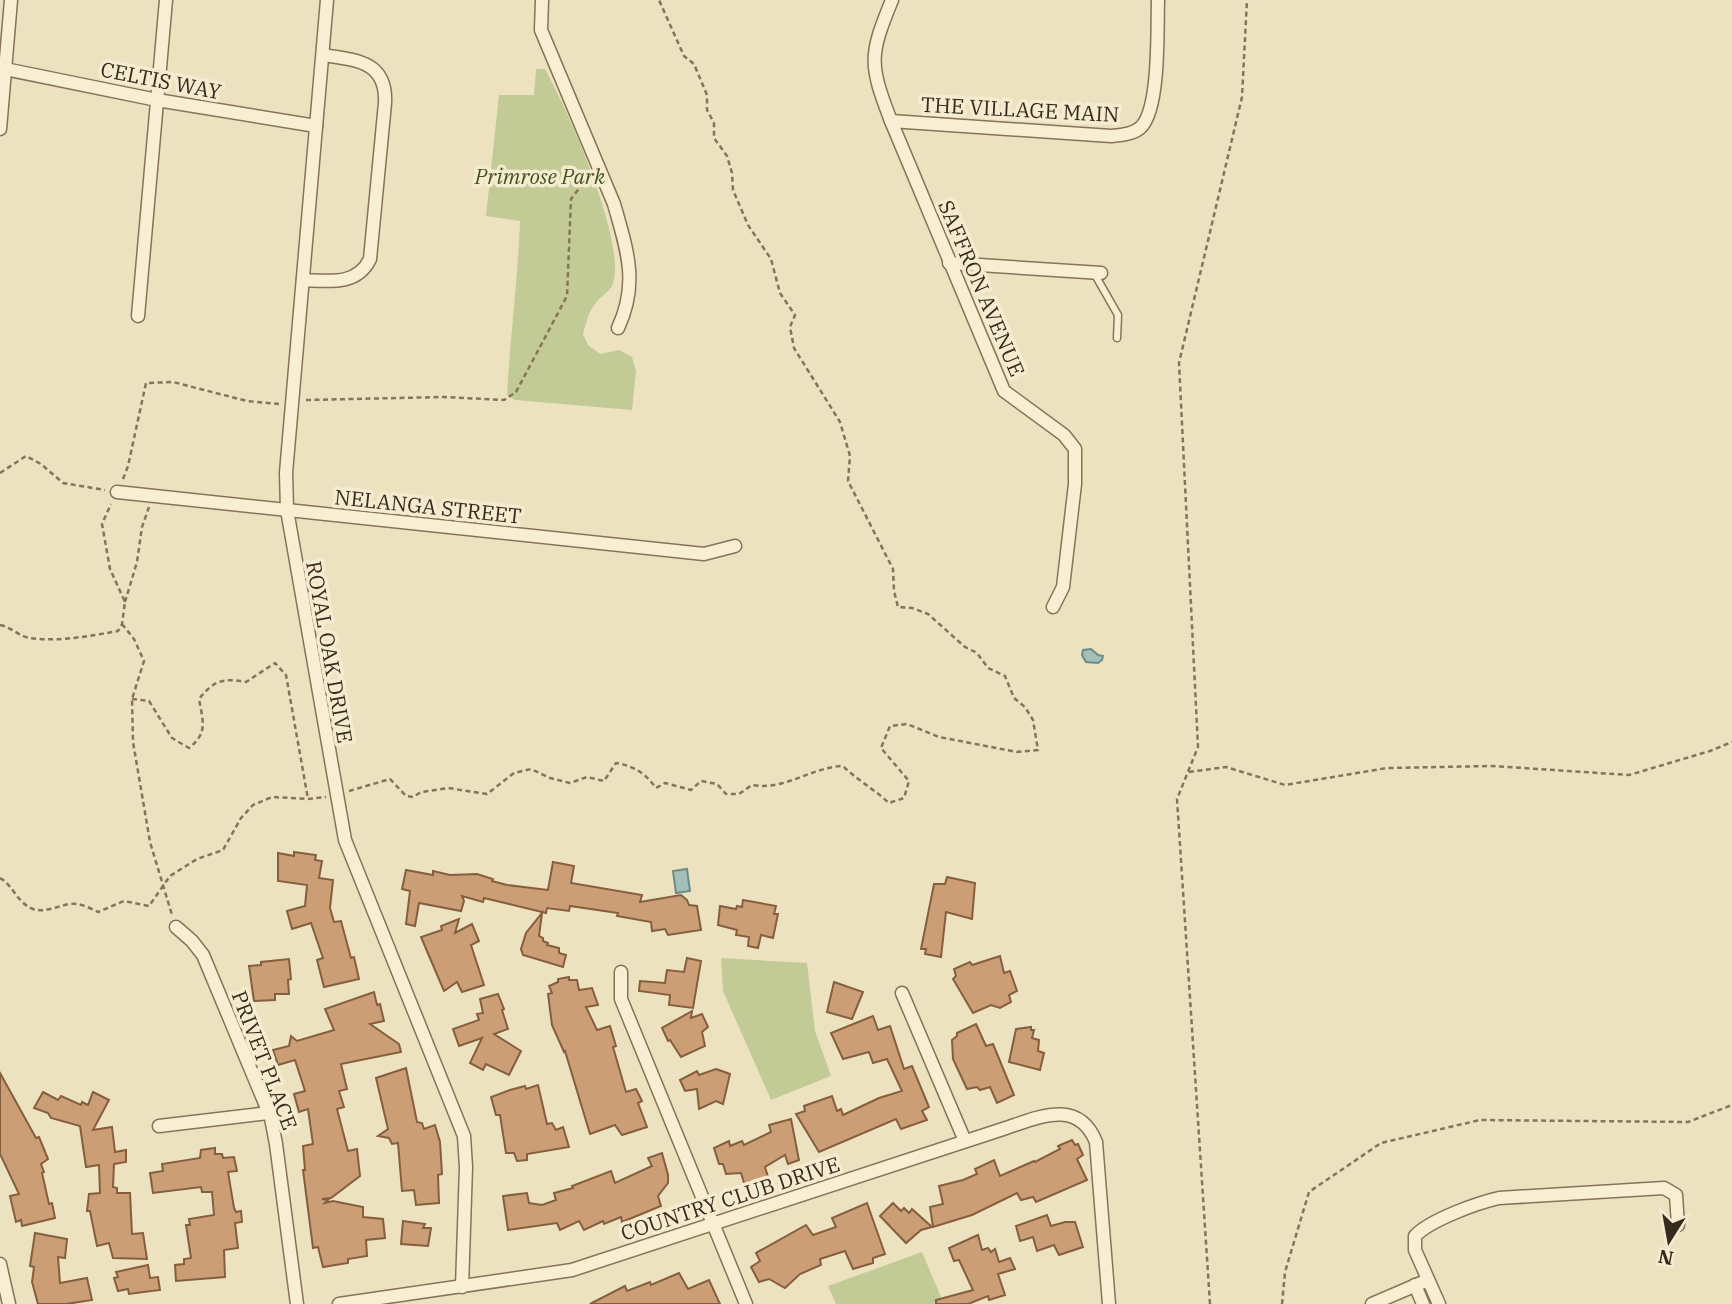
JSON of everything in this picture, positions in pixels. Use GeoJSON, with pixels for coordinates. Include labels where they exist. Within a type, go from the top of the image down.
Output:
{"type":"FeatureCollection","features":[{"type":"Feature","properties":{"kind":"street"},"geometry":{"type":"LineString","coordinates":[[0,129],[2,68],[11,0]]}},
{"type":"Feature","properties":{"kind":"street"},"geometry":{"type":"LineString","coordinates":[[138,316],[166,0]]}},
{"type":"Feature","properties":{"kind":"street","name":"ROYAL OAK DRIVE"},"geometry":{"type":"LineString","coordinates":[[327,0],[286,473],[286,510],[345,840],[464,1136],[466,1167],[462,1287]]}},
{"type":"Feature","properties":{"kind":"street"},"geometry":{"type":"LineString","coordinates":[[542,0],[541,30],[620,224],[631,287],[625,313],[618,328]]}},
{"type":"Feature","properties":{"kind":"street","name":"SAFFRON AVENUE"},"geometry":{"type":"LineString","coordinates":[[892,0],[877,36],[874,63],[876,78],[891,121],[1004,391],[1064,435],[1075,449],[1075,484],[1063,587],[1053,607]]}},
{"type":"Feature","properties":{"kind":"street","name":"THE VILLAGE MAIN"},"geometry":{"type":"LineString","coordinates":[[891,121],[1111,136],[1137,130],[1147,118],[1153,99],[1158,0]]}},
{"type":"Feature","properties":{"kind":"street"},"geometry":{"type":"LineString","coordinates":[[303,281],[334,281],[355,277],[370,259],[385,103],[384,83],[370,66],[323,55]]}},
{"type":"Feature","properties":{"kind":"street","name":"CELTIS WAY"},"geometry":{"type":"LineString","coordinates":[[2,68],[157,100],[316,126]]}},
{"type":"Feature","properties":{"kind":"street"},"geometry":{"type":"LineString","coordinates":[[949,262],[1098,273]]}},
{"type":"Feature","properties":{"kind":"street","name":"NELANGA STREET"},"geometry":{"type":"LineString","coordinates":[[117,492],[706,554],[734,546]]}},
{"type":"Feature","properties":{"kind":"street","name":"PRIVET PLACE"},"geometry":{"type":"LineString","coordinates":[[176,927],[203,955],[268,1113],[276,1144],[297,1304]]}},
{"type":"Feature","properties":{"kind":"street"},"geometry":{"type":"LineString","coordinates":[[621,972],[621,999],[746,1304]]}},
{"type":"Feature","properties":{"kind":"street"},"geometry":{"type":"LineString","coordinates":[[902,993],[965,1141]]}},
{"type":"Feature","properties":{"kind":"street"},"geometry":{"type":"LineString","coordinates":[[159,1126],[268,1113]]}},
{"type":"Feature","properties":{"kind":"street","name":"COUNTRY CLUB DRIVE"},"geometry":{"type":"LineString","coordinates":[[339,1304],[572,1270],[965,1141],[1045,1116],[1063,1114],[1077,1119],[1091,1132],[1096,1142],[1109,1304]]}},
{"type":"Feature","properties":{"kind":"street"},"geometry":{"type":"LineString","coordinates":[[1423,1304],[1414,1241],[1417,1233],[1499,1198],[1664,1188],[1676,1195],[1678,1225]]}},
{"type":"Feature","properties":{"kind":"street"},"geometry":{"type":"LineString","coordinates":[[0,1264],[9,1304]]}},
{"type":"Feature","properties":{"kind":"street"},"geometry":{"type":"LineString","coordinates":[[1372,1304],[1421,1282]]}},
{"type":"Feature","properties":{"kind":"street"},"geometry":{"type":"LineString","coordinates":[[1421,1282],[1439,1304]]}},
{"type":"Feature","properties":{"kind":"lane"},"geometry":{"type":"LineString","coordinates":[[1098,273],[1118,315],[1117,338]]}},
{"type":"Feature","properties":{"kind":"path"},"geometry":{"type":"LineString","coordinates":[[0,878],[18,898],[33,909],[51,910],[76,903],[99,912],[124,901],[149,906],[170,876],[197,859],[223,850],[241,818],[253,805],[272,797],[308,800],[336,795],[390,779],[406,796],[413,797],[448,788],[487,794],[514,773],[531,769],[570,783],[587,777],[604,781],[616,763],[630,766],[647,775],[656,788],[665,783],[691,790],[701,781],[717,784],[726,794],[739,794],[752,785],[765,787],[799,779],[830,766],[843,766],[857,780],[889,803],[904,798],[909,782],[881,748],[890,726],[907,724],[939,737],[1017,752],[1038,750],[1033,720],[1014,698],[1004,676],[988,668],[977,653],[965,647],[928,614],[912,608],[898,607],[893,569],[848,481],[850,456],[840,422],[794,348],[790,327],[795,315],[792,307],[780,293],[771,259],[748,225],[733,190],[727,156],[714,138],[714,123],[707,110],[707,95],[694,64],[684,56],[659,0]]}},
{"type":"Feature","properties":{"kind":"path"},"geometry":{"type":"LineString","coordinates":[[1210,1304],[1177,799],[1198,747],[1180,363],[1242,97],[1247,0]]}},
{"type":"Feature","properties":{"kind":"path"},"geometry":{"type":"LineString","coordinates":[[125,602],[110,569],[102,524],[128,466],[146,383],[173,382],[247,401],[275,405],[313,399],[444,397],[504,400],[516,392],[567,296],[571,199],[595,166]]}},
{"type":"Feature","properties":{"kind":"path"},"geometry":{"type":"LineString","coordinates":[[0,472],[26,456],[41,464],[63,483],[117,492]]}},
{"type":"Feature","properties":{"kind":"path"},"geometry":{"type":"LineString","coordinates":[[0,625],[10,627],[27,638],[53,639],[118,631],[137,562],[142,527],[153,496]]}},
{"type":"Feature","properties":{"kind":"path"},"geometry":{"type":"LineString","coordinates":[[122,624],[134,639],[144,661],[132,699],[133,742],[150,842],[176,927]]}},
{"type":"Feature","properties":{"kind":"path"},"geometry":{"type":"LineString","coordinates":[[132,699],[149,701],[172,738],[188,748],[200,740],[203,728],[200,699],[207,690],[219,681],[229,679],[246,682],[275,663],[286,675],[308,800]]}},
{"type":"Feature","properties":{"kind":"path"},"geometry":{"type":"LineString","coordinates":[[1188,773],[1226,767],[1285,785],[1387,768],[1493,766],[1629,775],[1732,742]]}},
{"type":"Feature","properties":{"kind":"path"},"geometry":{"type":"LineString","coordinates":[[1282,1304],[1285,1272],[1309,1192],[1381,1143],[1480,1120],[1688,1122],[1732,1105]]}},
{"type":"Feature","properties":{"kind":"green space","name":"Primrose Park"},"geometry":{"type":"Polygon","coordinates":[[[536,69],[545,69],[555,88],[602,204],[615,259],[614,279],[609,290],[591,311],[583,334],[588,345],[600,354],[619,350],[632,357],[636,371],[632,410],[515,400],[507,395],[520,221],[486,216],[499,95],[534,95],[536,69]]]}},
{"type":"Feature","properties":{"kind":"green space"},"geometry":{"type":"Polygon","coordinates":[[[721,958],[807,963],[815,1031],[831,1076],[771,1100],[723,991],[721,958]]]}},
{"type":"Feature","properties":{"kind":"green space"},"geometry":{"type":"Polygon","coordinates":[[[922,1252],[944,1304],[836,1304],[828,1286],[922,1252]]]}},
{"type":"Feature","properties":{"kind":"water"},"geometry":{"type":"Polygon","coordinates":[[[1091,649],[1103,656],[1098,663],[1086,662],[1082,655],[1083,650],[1091,649]]]}},
{"type":"Feature","properties":{"kind":"water"},"geometry":{"type":"Polygon","coordinates":[[[687,869],[690,891],[676,893],[673,871],[687,869]]]}},
{"type":"Feature","properties":{"kind":"building"},"geometry":{"type":"Polygon","coordinates":[[[294,852],[316,855],[315,860],[322,861],[319,878],[333,880],[330,908],[334,922],[341,921],[359,979],[324,987],[317,960],[323,958],[311,923],[292,929],[287,911],[305,906],[307,885],[278,881],[278,853],[294,856],[294,852]]]}},
{"type":"Feature","properties":{"kind":"building"},"geometry":{"type":"Polygon","coordinates":[[[553,862],[574,866],[571,883],[642,895],[640,902],[681,895],[689,905],[697,906],[701,930],[668,935],[665,929],[652,931],[651,922],[617,916],[618,913],[570,906],[569,911],[547,908],[546,913],[484,898],[483,902],[462,896],[464,901],[461,911],[419,903],[415,926],[406,924],[410,891],[402,889],[406,870],[433,875],[433,871],[450,875],[477,874],[507,885],[548,890],[553,862]]]}},
{"type":"Feature","properties":{"kind":"building"},"geometry":{"type":"Polygon","coordinates":[[[947,877],[975,883],[972,919],[946,912],[941,957],[925,954],[926,949],[921,949],[934,884],[945,884],[947,877]]]}},
{"type":"Feature","properties":{"kind":"building"},"geometry":{"type":"Polygon","coordinates":[[[743,900],[776,906],[774,914],[778,914],[773,938],[761,935],[758,948],[748,946],[749,937],[736,935],[737,930],[718,925],[720,906],[736,909],[737,906],[742,907],[743,900]]]}},
{"type":"Feature","properties":{"kind":"building"},"geometry":{"type":"Polygon","coordinates":[[[542,913],[539,936],[547,945],[559,948],[559,953],[566,955],[563,967],[523,955],[521,949],[526,933],[542,913]]]}},
{"type":"Feature","properties":{"kind":"building"},"geometry":{"type":"Polygon","coordinates":[[[459,919],[455,933],[472,924],[479,941],[471,945],[484,985],[462,992],[457,982],[444,991],[421,937],[442,930],[441,926],[459,919]]]}},
{"type":"Feature","properties":{"kind":"building"},"geometry":{"type":"Polygon","coordinates":[[[1000,956],[1004,973],[1010,971],[1017,991],[1009,995],[1011,1002],[1000,1008],[991,1005],[973,1013],[953,979],[956,976],[954,969],[970,962],[972,965],[1000,956]]]}},
{"type":"Feature","properties":{"kind":"building"},"geometry":{"type":"Polygon","coordinates":[[[687,958],[701,961],[693,1008],[669,1005],[670,995],[639,991],[640,981],[665,983],[667,970],[684,972],[687,958]]]}},
{"type":"Feature","properties":{"kind":"building"},"geometry":{"type":"Polygon","coordinates":[[[289,959],[289,994],[275,994],[275,1000],[254,1001],[249,966],[289,959]]]}},
{"type":"Feature","properties":{"kind":"building"},"geometry":{"type":"Polygon","coordinates":[[[569,977],[569,980],[577,980],[579,990],[592,988],[598,1005],[586,1007],[597,1030],[610,1026],[626,1092],[636,1089],[642,1101],[638,1103],[647,1127],[622,1135],[615,1125],[590,1134],[565,1051],[552,1025],[548,994],[552,993],[549,986],[558,982],[558,979],[569,977]]]}},
{"type":"Feature","properties":{"kind":"building"},"geometry":{"type":"Polygon","coordinates":[[[834,982],[863,992],[852,1019],[827,1012],[834,982]]]}},
{"type":"Feature","properties":{"kind":"building"},"geometry":{"type":"Polygon","coordinates":[[[374,992],[384,1021],[370,1024],[399,1044],[401,1052],[341,1064],[347,1089],[339,1091],[344,1107],[337,1109],[348,1151],[357,1149],[360,1176],[331,1198],[322,1199],[328,1200],[325,1203],[333,1201],[363,1207],[363,1217],[383,1219],[385,1238],[366,1240],[367,1256],[348,1259],[348,1263],[323,1267],[318,1247],[313,1248],[303,1170],[303,1146],[313,1144],[308,1109],[299,1112],[294,1094],[305,1091],[295,1060],[278,1065],[273,1050],[289,1046],[291,1036],[297,1041],[334,1030],[325,1009],[374,992]]]}},
{"type":"Feature","properties":{"kind":"building"},"geometry":{"type":"Polygon","coordinates":[[[498,994],[508,1029],[494,1034],[521,1051],[509,1075],[486,1064],[483,1070],[470,1063],[482,1038],[459,1046],[453,1029],[479,1020],[477,1014],[483,1013],[480,999],[498,994]]]}},
{"type":"Feature","properties":{"kind":"building"},"geometry":{"type":"Polygon","coordinates":[[[692,1011],[691,1018],[702,1014],[708,1027],[702,1032],[705,1046],[681,1057],[670,1040],[668,1041],[662,1028],[692,1011]]]}},
{"type":"Feature","properties":{"kind":"building"},"geometry":{"type":"Polygon","coordinates":[[[873,1016],[878,1030],[890,1026],[904,1069],[912,1066],[929,1107],[922,1111],[927,1120],[901,1129],[896,1119],[819,1152],[796,1114],[805,1111],[804,1106],[832,1096],[837,1111],[841,1109],[843,1115],[879,1098],[902,1091],[887,1059],[873,1063],[869,1052],[843,1059],[831,1033],[873,1016]]]}},
{"type":"Feature","properties":{"kind":"building"},"geometry":{"type":"Polygon","coordinates":[[[976,1024],[986,1046],[993,1044],[1014,1095],[997,1103],[990,1087],[980,1090],[977,1087],[967,1089],[953,1059],[952,1040],[957,1033],[976,1024]]]}},
{"type":"Feature","properties":{"kind":"building"},"geometry":{"type":"Polygon","coordinates":[[[1031,1027],[1031,1030],[1034,1030],[1032,1038],[1039,1040],[1038,1051],[1044,1053],[1040,1070],[1009,1062],[1016,1029],[1031,1027]]]}},
{"type":"Feature","properties":{"kind":"building"},"geometry":{"type":"Polygon","coordinates":[[[406,1068],[417,1122],[422,1123],[424,1129],[435,1125],[440,1142],[442,1174],[438,1175],[439,1203],[416,1205],[414,1190],[402,1191],[398,1143],[392,1144],[389,1138],[378,1136],[388,1129],[376,1078],[406,1068]]]}},
{"type":"Feature","properties":{"kind":"building"},"geometry":{"type":"Polygon","coordinates":[[[716,1069],[730,1074],[723,1104],[716,1101],[699,1109],[697,1089],[685,1091],[680,1080],[697,1071],[699,1075],[716,1069]]]}},
{"type":"Feature","properties":{"kind":"building"},"geometry":{"type":"Polygon","coordinates":[[[0,1073],[36,1138],[39,1137],[48,1159],[41,1164],[42,1173],[55,1218],[22,1226],[21,1220],[16,1222],[10,1196],[19,1194],[0,1154],[0,1073]]]}},
{"type":"Feature","properties":{"kind":"building"},"geometry":{"type":"Polygon","coordinates":[[[538,1085],[547,1124],[552,1123],[556,1130],[563,1127],[569,1147],[527,1154],[527,1160],[517,1161],[514,1153],[506,1153],[500,1115],[496,1115],[491,1097],[525,1086],[526,1089],[538,1085]]]}},
{"type":"Feature","properties":{"kind":"building"},"geometry":{"type":"Polygon","coordinates":[[[43,1092],[58,1100],[61,1096],[81,1105],[82,1102],[88,1105],[93,1092],[109,1100],[93,1130],[112,1127],[115,1152],[126,1150],[126,1162],[114,1164],[113,1187],[117,1188],[117,1193],[130,1193],[132,1234],[143,1233],[147,1259],[113,1258],[109,1243],[97,1246],[90,1211],[87,1211],[89,1194],[100,1193],[99,1165],[86,1167],[80,1126],[51,1118],[48,1113],[34,1108],[43,1092]]]}},
{"type":"Feature","properties":{"kind":"building"},"geometry":{"type":"Polygon","coordinates":[[[791,1119],[799,1160],[788,1164],[785,1155],[765,1167],[768,1177],[745,1186],[741,1173],[726,1174],[723,1164],[719,1164],[714,1148],[729,1141],[730,1146],[742,1141],[744,1145],[771,1132],[769,1125],[791,1119]]]}},
{"type":"Feature","properties":{"kind":"building"},"geometry":{"type":"Polygon","coordinates":[[[1072,1140],[1075,1145],[1078,1144],[1083,1155],[1077,1159],[1087,1180],[1036,1202],[1033,1197],[1021,1200],[1017,1193],[972,1215],[933,1227],[930,1207],[943,1204],[939,1186],[977,1174],[975,1169],[994,1160],[1000,1176],[1035,1162],[1072,1140]]]}},
{"type":"Feature","properties":{"kind":"building"},"geometry":{"type":"Polygon","coordinates":[[[215,1148],[215,1154],[222,1154],[223,1158],[234,1157],[237,1171],[228,1172],[234,1208],[236,1212],[241,1211],[242,1222],[235,1223],[238,1248],[224,1250],[225,1277],[176,1281],[175,1265],[184,1264],[184,1259],[191,1258],[186,1225],[190,1225],[189,1219],[214,1215],[212,1192],[202,1192],[201,1187],[153,1193],[150,1173],[163,1171],[162,1164],[200,1158],[201,1150],[215,1148]]]}},
{"type":"Feature","properties":{"kind":"building"},"geometry":{"type":"Polygon","coordinates":[[[662,1153],[668,1183],[658,1196],[661,1206],[622,1222],[621,1217],[604,1224],[603,1221],[584,1230],[579,1221],[560,1230],[557,1223],[508,1230],[503,1196],[527,1193],[529,1203],[542,1205],[556,1200],[554,1193],[573,1188],[572,1186],[611,1171],[615,1183],[652,1166],[648,1158],[662,1153]]]}},
{"type":"Feature","properties":{"kind":"building"},"geometry":{"type":"Polygon","coordinates":[[[867,1203],[885,1254],[873,1258],[873,1263],[853,1269],[845,1251],[820,1259],[821,1265],[800,1274],[785,1288],[769,1279],[759,1282],[751,1267],[760,1261],[756,1253],[806,1225],[813,1235],[836,1227],[832,1218],[867,1203]]]}},
{"type":"Feature","properties":{"kind":"building"},"geometry":{"type":"Polygon","coordinates":[[[893,1203],[901,1211],[904,1208],[909,1213],[912,1209],[932,1227],[921,1230],[906,1243],[880,1216],[893,1203]]]}},
{"type":"Feature","properties":{"kind":"building"},"geometry":{"type":"Polygon","coordinates":[[[1047,1215],[1051,1226],[1075,1222],[1083,1247],[1059,1255],[1054,1245],[1037,1251],[1033,1237],[1020,1241],[1016,1226],[1047,1215]]]}},
{"type":"Feature","properties":{"kind":"building"},"geometry":{"type":"Polygon","coordinates":[[[403,1221],[425,1224],[423,1228],[431,1228],[428,1246],[401,1244],[403,1221]]]}},
{"type":"Feature","properties":{"kind":"building"},"geometry":{"type":"Polygon","coordinates":[[[35,1233],[67,1239],[65,1258],[58,1257],[60,1283],[87,1278],[92,1300],[38,1304],[32,1282],[34,1267],[30,1266],[35,1233]]]}},
{"type":"Feature","properties":{"kind":"building"},"geometry":{"type":"Polygon","coordinates":[[[978,1235],[982,1250],[988,1248],[991,1252],[995,1249],[999,1262],[1010,1258],[1015,1269],[998,1274],[1005,1295],[989,1300],[988,1296],[968,1304],[936,1304],[936,1300],[973,1290],[959,1260],[954,1261],[949,1248],[978,1235]]]}},
{"type":"Feature","properties":{"kind":"building"},"geometry":{"type":"Polygon","coordinates":[[[148,1265],[150,1278],[158,1277],[160,1290],[129,1294],[128,1289],[118,1291],[114,1278],[118,1277],[116,1272],[148,1265]]]}},
{"type":"Feature","properties":{"kind":"building"},"geometry":{"type":"Polygon","coordinates":[[[679,1273],[688,1289],[709,1280],[720,1304],[590,1304],[625,1286],[627,1291],[650,1282],[651,1285],[679,1273]]]}}]}
